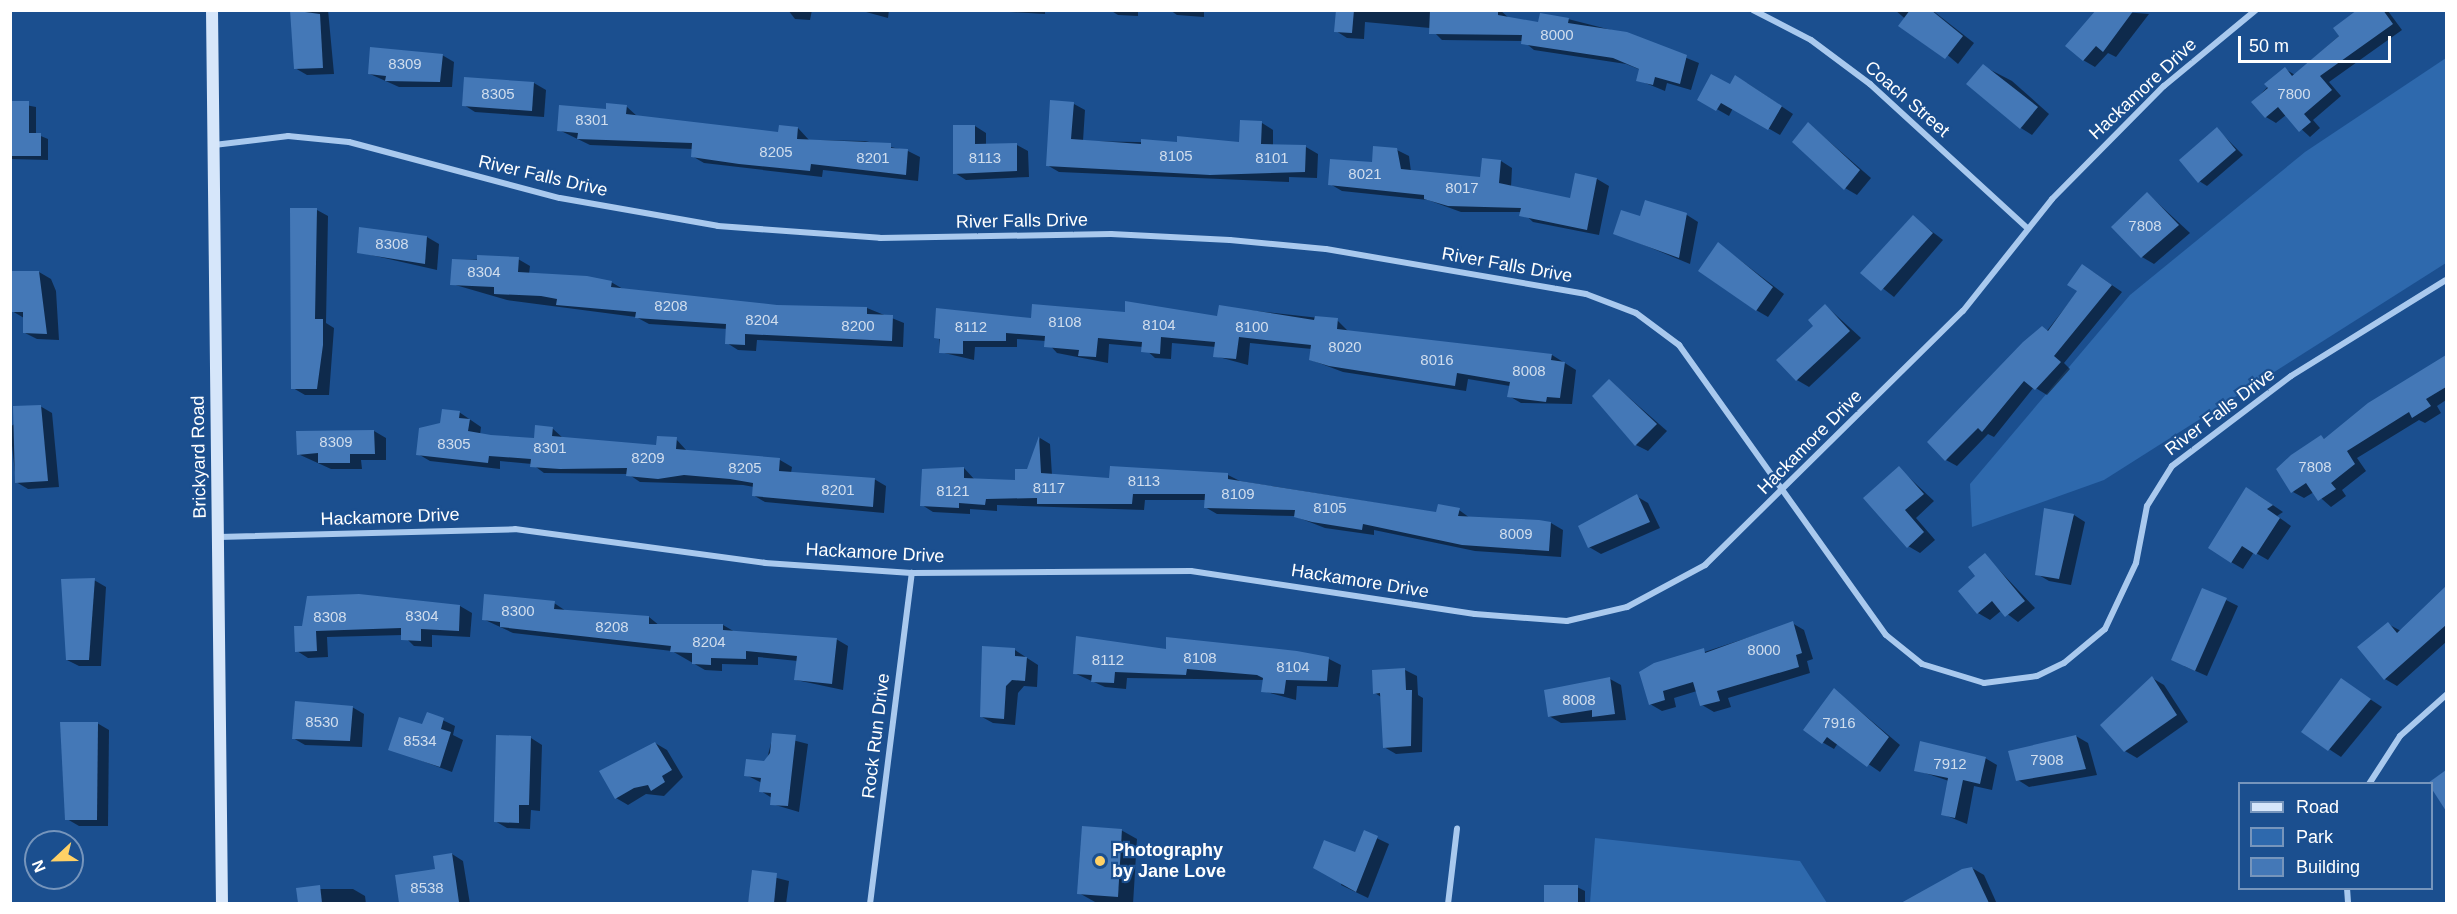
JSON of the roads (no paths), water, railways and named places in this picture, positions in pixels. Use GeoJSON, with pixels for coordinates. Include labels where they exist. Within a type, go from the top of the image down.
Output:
{"type":"FeatureCollection","features":[{"type":"Feature","properties":{"kind":"street","name":"Brickyard Road"},"geometry":{"type":"LineString","coordinates":[[212,10],[222,903]]}},
{"type":"Feature","properties":{"kind":"street","name":"Coach Street"},"geometry":{"type":"LineString","coordinates":[[1753,10],[1811,40],[1870,84],[2027,228]]}},
{"type":"Feature","properties":{"kind":"street","name":"Hackamore Drive"},"geometry":{"type":"LineString","coordinates":[[219,537],[515,529],[765,563],[912,573],[1191,571],[1475,614],[1567,621],[1656,595],[1705,565],[1780,494],[1963,311],[2027,228],[2164,86],[2256,10]]}},
{"type":"Feature","properties":{"kind":"street","name":"River Falls Drive"},"geometry":{"type":"LineString","coordinates":[[214,145],[288,136],[349,142],[560,198],[718,226],[880,238],[1111,234],[1230,240],[1326,249],[1586,294],[1636,313],[1679,345],[1780,494],[1886,635],[1922,664],[1984,683],[2037,676],[2064,663],[2105,629],[2119,608],[2148,506],[2172,466],[2291,376],[2446,280]]}},
{"type":"Feature","properties":{"kind":"street","name":"Rock Run Drive"},"geometry":{"type":"LineString","coordinates":[[870,903],[912,573]]}},
{"type":"Feature","properties":{"kind":"street"},"geometry":{"type":"LineString","coordinates":[[2370,782],[2400,736],[2446,695]]}},
{"type":"Feature","properties":{"kind":"street"},"geometry":{"type":"LineString","coordinates":[[1448,903],[1456,830]]}},
{"type":"Feature","properties":{"kind":"place","name":"Photography by Jane Love"},"geometry":{"type":"Point","coordinates":[1100,861]}}]}
